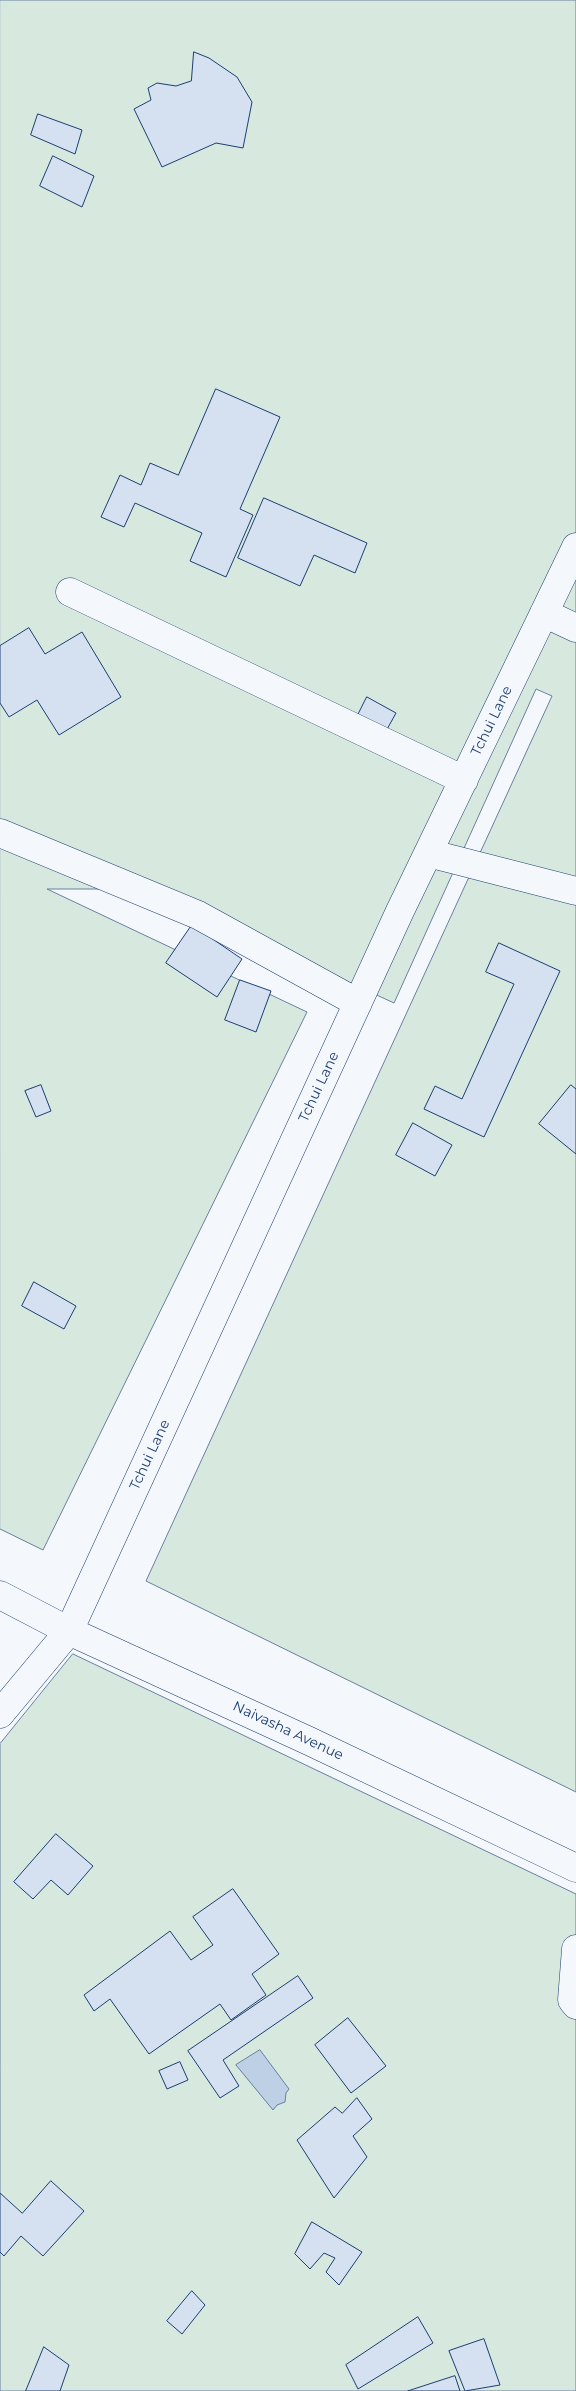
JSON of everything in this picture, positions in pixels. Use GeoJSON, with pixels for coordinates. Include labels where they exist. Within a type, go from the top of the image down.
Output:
{"type":"FeatureCollection","features":[{"type":"Feature","properties":{"kind":"street","name":"Tchui Lane"},"geometry":{"type":"LineString","coordinates":[[0,1714],[69,1631],[428,853],[576,547]]}},
{"type":"Feature","properties":{"kind":"street"},"geometry":{"type":"LineString","coordinates":[[70,592],[464,780]]}},
{"type":"Feature","properties":{"kind":"street"},"geometry":{"type":"LineString","coordinates":[[544,614],[576,628]]}},
{"type":"Feature","properties":{"kind":"street"},"geometry":{"type":"LineString","coordinates":[[0,833],[198,915],[358,1003]]}},
{"type":"Feature","properties":{"kind":"street"},"geometry":{"type":"LineString","coordinates":[[428,853],[576,891]]}},
{"type":"Feature","properties":{"kind":"street","name":"Naivasha Avenue"},"geometry":{"type":"LineString","coordinates":[[0,1595],[69,1631],[309,1740],[576,1868]]}},
{"type":"Feature","properties":{"kind":"street"},"geometry":{"type":"LineString","coordinates":[[576,1949],[572,2000],[576,2005]]}},
{"type":"Feature","properties":{"kind":"shaded area"},"geometry":{"type":"Polygon","coordinates":[[[0,0],[576,0],[576,1792],[146,1581],[552,696],[536,689],[394,1003],[147,889],[47,889],[307,1012],[43,1550],[0,1529],[0,0]]]}},
{"type":"Feature","properties":{"kind":"shaded area"},"geometry":{"type":"Polygon","coordinates":[[[73,1654],[576,1894],[576,2391],[0,2391],[0,1744],[73,1654]]]}},
{"type":"Feature","properties":{"kind":"water"},"geometry":{"type":"Polygon","coordinates":[[[260,2050],[289,2089],[286,2093],[285,2102],[277,2105],[273,2110],[236,2065],[260,2050]]]}},
{"type":"Feature","properties":{"kind":"building"},"geometry":{"type":"Polygon","coordinates":[[[194,52],[209,58],[237,77],[252,102],[243,148],[216,143],[162,167],[134,109],[151,100],[148,88],[157,83],[176,86],[191,81],[194,52]]]}},
{"type":"Feature","properties":{"kind":"building"},"geometry":{"type":"Polygon","coordinates":[[[38,114],[82,130],[75,154],[31,135],[38,114]]]}},
{"type":"Feature","properties":{"kind":"building"},"geometry":{"type":"Polygon","coordinates":[[[53,156],[94,176],[82,207],[40,186],[53,156]]]}},
{"type":"Feature","properties":{"kind":"building"},"geometry":{"type":"Polygon","coordinates":[[[216,389],[280,417],[240,509],[253,515],[226,577],[190,561],[202,533],[135,503],[124,527],[101,517],[120,475],[141,485],[150,463],[178,475],[216,389]]]}},
{"type":"Feature","properties":{"kind":"building"},"geometry":{"type":"Polygon","coordinates":[[[264,498],[367,543],[355,573],[314,555],[300,586],[238,558],[264,498]]]}},
{"type":"Feature","properties":{"kind":"building"},"geometry":{"type":"Polygon","coordinates":[[[29,628],[45,654],[82,632],[121,697],[59,735],[37,700],[9,717],[0,703],[0,646],[29,628]]]}},
{"type":"Feature","properties":{"kind":"building"},"geometry":{"type":"Polygon","coordinates":[[[367,697],[396,713],[385,733],[357,717],[367,697]]]}},
{"type":"Feature","properties":{"kind":"building"},"geometry":{"type":"Polygon","coordinates":[[[192,925],[242,959],[217,997],[166,963],[192,925]]]}},
{"type":"Feature","properties":{"kind":"building"},"geometry":{"type":"Polygon","coordinates":[[[499,943],[560,971],[484,1137],[424,1109],[435,1086],[462,1099],[514,984],[486,972],[499,943]]]}},
{"type":"Feature","properties":{"kind":"building"},"geometry":{"type":"Polygon","coordinates":[[[240,980],[271,991],[256,1032],[225,1020],[240,980]]]}},
{"type":"Feature","properties":{"kind":"building"},"geometry":{"type":"Polygon","coordinates":[[[41,1085],[51,1111],[36,1117],[25,1091],[41,1085]]]}},
{"type":"Feature","properties":{"kind":"building"},"geometry":{"type":"Polygon","coordinates":[[[571,1085],[576,1089],[576,1154],[539,1124],[571,1085]]]}},
{"type":"Feature","properties":{"kind":"building"},"geometry":{"type":"Polygon","coordinates":[[[413,1123],[452,1145],[435,1176],[396,1155],[413,1123]]]}},
{"type":"Feature","properties":{"kind":"building"},"geometry":{"type":"Polygon","coordinates":[[[34,1282],[76,1306],[64,1329],[22,1306],[34,1282]]]}},
{"type":"Feature","properties":{"kind":"building"},"geometry":{"type":"Polygon","coordinates":[[[56,1834],[93,1866],[68,1895],[51,1880],[33,1899],[14,1882],[56,1834]]]}},
{"type":"Feature","properties":{"kind":"building"},"geometry":{"type":"Polygon","coordinates":[[[233,1889],[279,1954],[252,1974],[266,1995],[231,2020],[220,2004],[149,2054],[110,1999],[94,2011],[84,1995],[170,1931],[191,1960],[213,1945],[193,1917],[233,1889]]]}},
{"type":"Feature","properties":{"kind":"building"},"geometry":{"type":"Polygon","coordinates":[[[298,1976],[313,1998],[223,2060],[239,2086],[220,2098],[188,2051],[298,1976]]]}},
{"type":"Feature","properties":{"kind":"building"},"geometry":{"type":"Polygon","coordinates":[[[348,2018],[386,2066],[351,2093],[315,2045],[348,2018]]]}},
{"type":"Feature","properties":{"kind":"building"},"geometry":{"type":"Polygon","coordinates":[[[180,2062],[188,2080],[167,2089],[159,2071],[180,2062]]]}},
{"type":"Feature","properties":{"kind":"building"},"geometry":{"type":"Polygon","coordinates":[[[357,2098],[372,2119],[353,2136],[367,2157],[334,2198],[297,2140],[335,2107],[342,2113],[357,2098]]]}},
{"type":"Feature","properties":{"kind":"building"},"geometry":{"type":"Polygon","coordinates":[[[51,2181],[84,2211],[43,2256],[21,2236],[4,2256],[0,2252],[0,2193],[22,2213],[51,2181]]]}},
{"type":"Feature","properties":{"kind":"building"},"geometry":{"type":"Polygon","coordinates":[[[312,2222],[362,2252],[339,2285],[326,2272],[335,2258],[324,2253],[310,2269],[295,2254],[312,2222]]]}},
{"type":"Feature","properties":{"kind":"building"},"geometry":{"type":"Polygon","coordinates":[[[192,2291],[205,2305],[182,2334],[167,2321],[192,2291]]]}},
{"type":"Feature","properties":{"kind":"building"},"geometry":{"type":"Polygon","coordinates":[[[418,2317],[433,2343],[358,2389],[346,2365],[418,2317]]]}},
{"type":"Feature","properties":{"kind":"building"},"geometry":{"type":"Polygon","coordinates":[[[484,2339],[500,2385],[465,2391],[449,2351],[484,2339]]]}},
{"type":"Feature","properties":{"kind":"building"},"geometry":{"type":"Polygon","coordinates":[[[44,2347],[69,2365],[60,2391],[26,2391],[44,2347]]]}},
{"type":"Feature","properties":{"kind":"building"},"geometry":{"type":"Polygon","coordinates":[[[455,2376],[460,2391],[408,2391],[455,2376]]]}}]}
